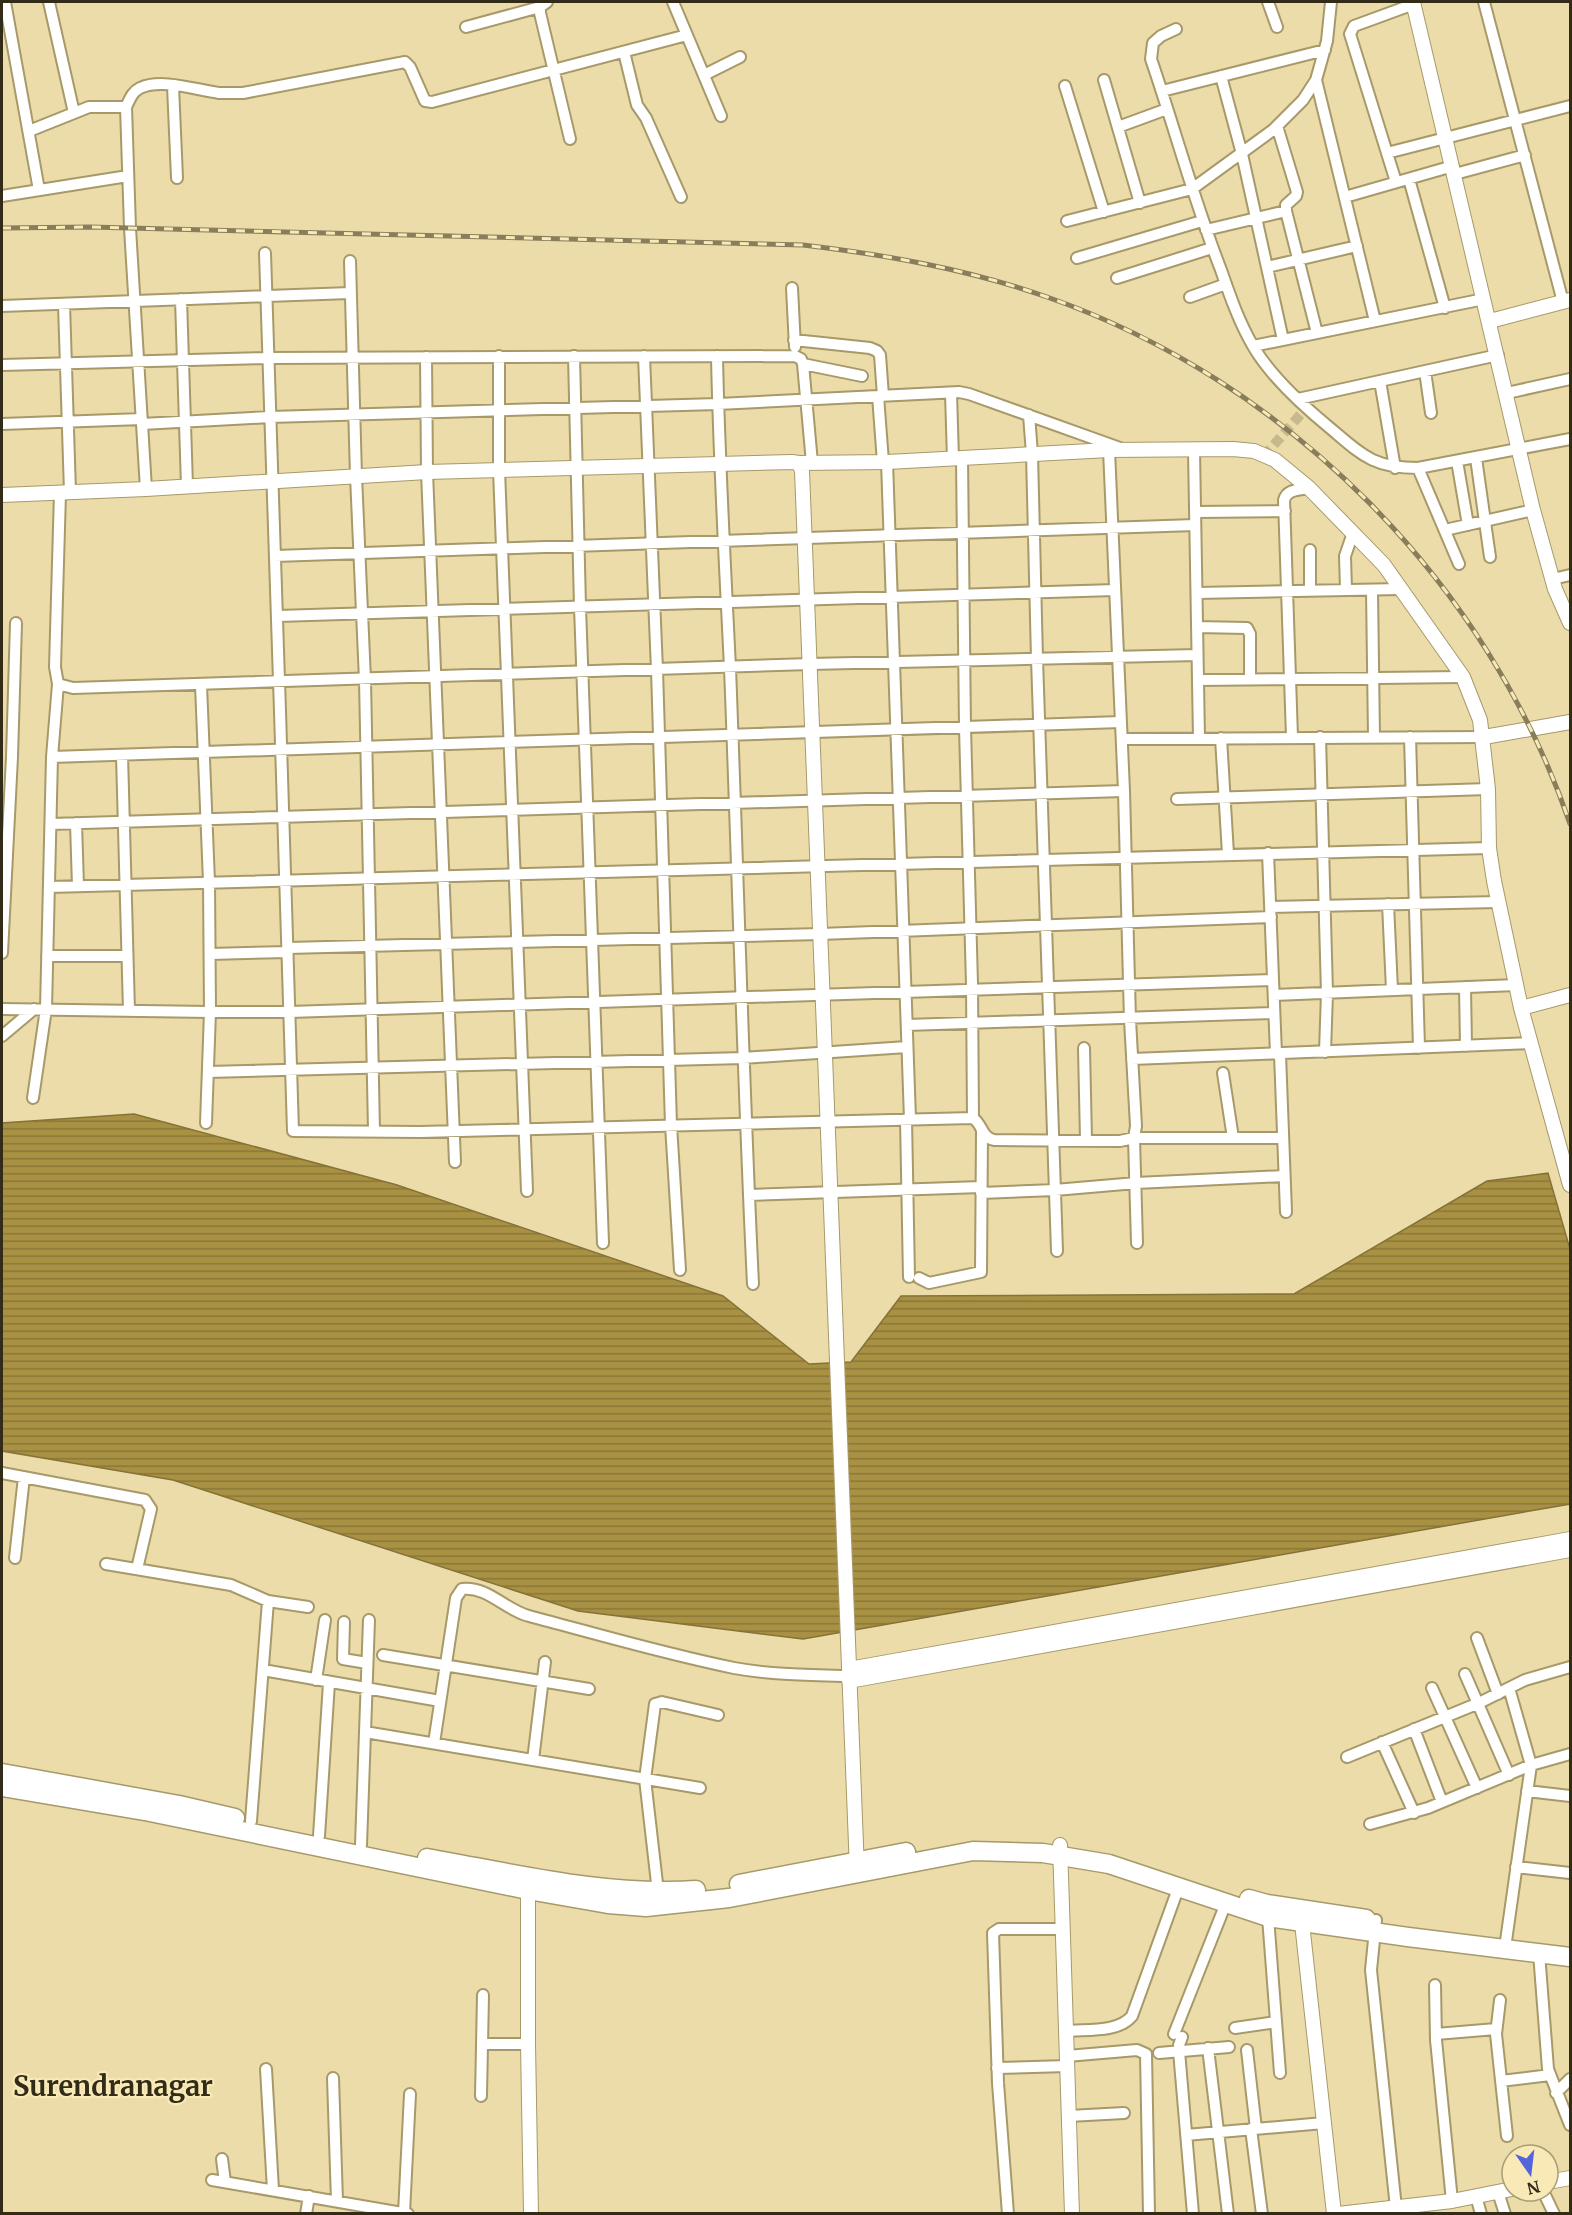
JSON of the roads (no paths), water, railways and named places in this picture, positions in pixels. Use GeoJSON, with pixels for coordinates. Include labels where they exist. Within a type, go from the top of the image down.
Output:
{"type":"FeatureCollection","features":[{"type":"Feature","properties":{"kind":"highway"},"geometry":{"type":"LineString","coordinates":[[2,1773],[179,1805],[361,1845],[608,1904],[646,1907],[729,1898],[857,1868]]}},
{"type":"Feature","properties":{"kind":"highway"},"geometry":{"type":"LineString","coordinates":[[2,1787],[150,1812],[528,1884],[658,1892],[735,1885],[973,1851],[1101,1851],[1138,1861],[1301,1916]]}},
{"type":"Feature","properties":{"kind":"highway"},"geometry":{"type":"LineString","coordinates":[[1061,1850],[1179,1886],[1268,1917],[1301,1916],[1505,1943],[1570,1946]]}},
{"type":"Feature","properties":{"kind":"highway"},"geometry":{"type":"LineString","coordinates":[[1505,1943],[1539,1953],[1570,1957]]}},
{"type":"Feature","properties":{"kind":"street"},"geometry":{"type":"LineString","coordinates":[[5,2],[39,190]]}},
{"type":"Feature","properties":{"kind":"street"},"geometry":{"type":"LineString","coordinates":[[49,2],[74,113]]}},
{"type":"Feature","properties":{"kind":"street"},"geometry":{"type":"LineString","coordinates":[[673,2],[721,116]]}},
{"type":"Feature","properties":{"kind":"street"},"geometry":{"type":"LineString","coordinates":[[1268,2],[1277,27]]}},
{"type":"Feature","properties":{"kind":"street"},"geometry":{"type":"LineString","coordinates":[[1067,221],[1192,189],[1277,126],[1303,100],[1316,80],[1325,50],[1330,2]]}},
{"type":"Feature","properties":{"kind":"street"},"geometry":{"type":"LineString","coordinates":[[1484,2],[1567,301],[1490,321]]}},
{"type":"Feature","properties":{"kind":"street"},"geometry":{"type":"LineString","coordinates":[[1396,182],[1350,34],[1354,26],[1414,3],[1521,450],[1533,510],[1553,579],[1570,623]]}},
{"type":"Feature","properties":{"kind":"street"},"geometry":{"type":"LineString","coordinates":[[466,27],[544,4]]}},
{"type":"Feature","properties":{"kind":"street"},"geometry":{"type":"LineString","coordinates":[[544,4],[540,13],[570,139]]}},
{"type":"Feature","properties":{"kind":"street"},"geometry":{"type":"LineString","coordinates":[[1176,29],[1161,36],[1153,43],[1151,59],[1212,248],[1253,346],[1272,373],[1363,456],[1395,468],[1418,468],[1570,439]]}},
{"type":"Feature","properties":{"kind":"street"},"geometry":{"type":"LineString","coordinates":[[146,489],[128,176],[126,106],[132,94],[141,88],[158,85],[190,87],[218,93],[243,93],[405,62],[410,67],[425,101],[432,102],[687,35]]}},
{"type":"Feature","properties":{"kind":"street"},"geometry":{"type":"LineString","coordinates":[[1162,91],[1325,50]]}},
{"type":"Feature","properties":{"kind":"street"},"geometry":{"type":"LineString","coordinates":[[624,52],[637,105],[656,140],[681,197]]}},
{"type":"Feature","properties":{"kind":"street"},"geometry":{"type":"LineString","coordinates":[[704,75],[740,57]]}},
{"type":"Feature","properties":{"kind":"street"},"geometry":{"type":"LineString","coordinates":[[1221,76],[1242,154],[1283,340]]}},
{"type":"Feature","properties":{"kind":"street"},"geometry":{"type":"LineString","coordinates":[[1104,80],[1140,203]]}},
{"type":"Feature","properties":{"kind":"street"},"geometry":{"type":"LineString","coordinates":[[1316,80],[1376,321]]}},
{"type":"Feature","properties":{"kind":"street"},"geometry":{"type":"LineString","coordinates":[[173,86],[177,178]]}},
{"type":"Feature","properties":{"kind":"street"},"geometry":{"type":"LineString","coordinates":[[1065,86],[1104,212]]}},
{"type":"Feature","properties":{"kind":"street"},"geometry":{"type":"LineString","coordinates":[[29,131],[89,107],[126,106]]}},
{"type":"Feature","properties":{"kind":"street"},"geometry":{"type":"LineString","coordinates":[[1387,153],[1570,106]]}},
{"type":"Feature","properties":{"kind":"street"},"geometry":{"type":"LineString","coordinates":[[1118,127],[1167,109]]}},
{"type":"Feature","properties":{"kind":"street"},"geometry":{"type":"LineString","coordinates":[[1277,126],[1297,192],[1296,196],[1286,205],[1317,333]]}},
{"type":"Feature","properties":{"kind":"street"},"geometry":{"type":"LineString","coordinates":[[1345,197],[1408,179],[1525,155]]}},
{"type":"Feature","properties":{"kind":"street"},"geometry":{"type":"LineString","coordinates":[[2,196],[128,176]]}},
{"type":"Feature","properties":{"kind":"street"},"geometry":{"type":"LineString","coordinates":[[1408,179],[1445,308]]}},
{"type":"Feature","properties":{"kind":"street"},"geometry":{"type":"LineString","coordinates":[[1077,258],[1204,225],[1256,219],[1287,211]]}},
{"type":"Feature","properties":{"kind":"street"},"geometry":{"type":"LineString","coordinates":[[1267,267],[1357,246]]}},
{"type":"Feature","properties":{"kind":"street"},"geometry":{"type":"LineString","coordinates":[[1117,278],[1212,248]]}},
{"type":"Feature","properties":{"kind":"street"},"geometry":{"type":"LineString","coordinates":[[265,253],[281,682],[293,1131],[453,1131],[973,1118],[978,1122],[987,1138],[994,1140],[1120,1141],[1134,1138],[1283,1138]]}},
{"type":"Feature","properties":{"kind":"street"},"geometry":{"type":"LineString","coordinates":[[350,261],[351,357],[367,747],[374,1131]]}},
{"type":"Feature","properties":{"kind":"street"},"geometry":{"type":"LineString","coordinates":[[1191,297],[1226,284]]}},
{"type":"Feature","properties":{"kind":"street"},"geometry":{"type":"LineString","coordinates":[[792,288],[795,340],[807,400],[806,463],[802,471],[857,1868]]}},
{"type":"Feature","properties":{"kind":"street"},"geometry":{"type":"LineString","coordinates":[[2,306],[350,293]]}},
{"type":"Feature","properties":{"kind":"street"},"geometry":{"type":"LineString","coordinates":[[181,299],[188,486]]}},
{"type":"Feature","properties":{"kind":"street"},"geometry":{"type":"LineString","coordinates":[[1253,346],[1484,299]]}},
{"type":"Feature","properties":{"kind":"street"},"geometry":{"type":"LineString","coordinates":[[33,1098],[46,1009],[52,757],[58,684],[55,667],[68,422],[64,304]]}},
{"type":"Feature","properties":{"kind":"street"},"geometry":{"type":"LineString","coordinates":[[795,340],[870,348],[880,355],[880,396],[890,536],[906,992],[907,1189],[914,1277],[928,1283],[981,1272],[982,1132]]}},
{"type":"Feature","properties":{"kind":"street"},"geometry":{"type":"LineString","coordinates":[[1298,399],[1498,355]]}},
{"type":"Feature","properties":{"kind":"street"},"geometry":{"type":"LineString","coordinates":[[499,356],[499,470],[527,1191]]}},
{"type":"Feature","properties":{"kind":"street"},"geometry":{"type":"LineString","coordinates":[[574,356],[580,607],[603,1244]]}},
{"type":"Feature","properties":{"kind":"street"},"geometry":{"type":"LineString","coordinates":[[644,356],[657,670],[671,1125],[680,1270]]}},
{"type":"Feature","properties":{"kind":"street"},"geometry":{"type":"LineString","coordinates":[[2,365],[268,358],[717,356],[799,360],[862,376]]}},
{"type":"Feature","properties":{"kind":"street"},"geometry":{"type":"LineString","coordinates":[[717,356],[719,465],[730,668],[745,1123],[753,1284]]}},
{"type":"Feature","properties":{"kind":"street"},"geometry":{"type":"LineString","coordinates":[[426,357],[427,472],[455,1162]]}},
{"type":"Feature","properties":{"kind":"street"},"geometry":{"type":"LineString","coordinates":[[1425,371],[1431,413]]}},
{"type":"Feature","properties":{"kind":"street"},"geometry":{"type":"LineString","coordinates":[[1507,393],[1570,379]]}},
{"type":"Feature","properties":{"kind":"street"},"geometry":{"type":"LineString","coordinates":[[1380,381],[1395,468]]}},
{"type":"Feature","properties":{"kind":"street"},"geometry":{"type":"LineString","coordinates":[[951,393],[963,533],[973,1118]]}},
{"type":"Feature","properties":{"kind":"street"},"geometry":{"type":"LineString","coordinates":[[2,424],[186,422],[270,417],[718,404],[951,393],[969,394],[1126,450]]}},
{"type":"Feature","properties":{"kind":"street"},"geometry":{"type":"LineString","coordinates":[[1029,416],[1057,1251]]}},
{"type":"Feature","properties":{"kind":"street"},"geometry":{"type":"LineString","coordinates":[[2,495],[427,472],[792,462],[885,462],[1109,450],[1233,449],[1254,452],[1275,460],[1309,488],[1384,565],[1462,676],[1480,720],[1484,737],[1488,789],[1489,848],[1498,902],[1521,1008],[1570,1185]]}},
{"type":"Feature","properties":{"kind":"street"},"geometry":{"type":"LineString","coordinates":[[1109,450],[1136,1126],[1134,1138],[1137,1243]]}},
{"type":"Feature","properties":{"kind":"street"},"geometry":{"type":"LineString","coordinates":[[1194,450],[1199,738]]}},
{"type":"Feature","properties":{"kind":"street"},"geometry":{"type":"LineString","coordinates":[[1476,458],[1490,557]]}},
{"type":"Feature","properties":{"kind":"street"},"geometry":{"type":"LineString","coordinates":[[1457,461],[1468,525]]}},
{"type":"Feature","properties":{"kind":"street"},"geometry":{"type":"LineString","coordinates":[[1418,468],[1459,564]]}},
{"type":"Feature","properties":{"kind":"street"},"geometry":{"type":"LineString","coordinates":[[1292,737],[1286,495],[1289,492],[1309,488]]}},
{"type":"Feature","properties":{"kind":"street"},"geometry":{"type":"LineString","coordinates":[[1444,530],[1533,510]]}},
{"type":"Feature","properties":{"kind":"street"},"geometry":{"type":"LineString","coordinates":[[1196,512],[1285,511]]}},
{"type":"Feature","properties":{"kind":"street"},"geometry":{"type":"LineString","coordinates":[[275,556],[1195,525]]}},
{"type":"Feature","properties":{"kind":"street"},"geometry":{"type":"LineString","coordinates":[[1346,590],[1345,556],[1353,533]]}},
{"type":"Feature","properties":{"kind":"street"},"geometry":{"type":"LineString","coordinates":[[1310,550],[1310,591]]}},
{"type":"Feature","properties":{"kind":"street"},"geometry":{"type":"LineString","coordinates":[[1553,579],[1570,575]]}},
{"type":"Feature","properties":{"kind":"street"},"geometry":{"type":"LineString","coordinates":[[1197,593],[1401,589]]}},
{"type":"Feature","properties":{"kind":"street"},"geometry":{"type":"LineString","coordinates":[[278,616],[1115,590]]}},
{"type":"Feature","properties":{"kind":"street"},"geometry":{"type":"LineString","coordinates":[[1372,590],[1374,737]]}},
{"type":"Feature","properties":{"kind":"street"},"geometry":{"type":"LineString","coordinates":[[2,953],[7,756],[16,624]]}},
{"type":"Feature","properties":{"kind":"street"},"geometry":{"type":"LineString","coordinates":[[1197,627],[1248,628],[1250,679]]}},
{"type":"Feature","properties":{"kind":"street"},"geometry":{"type":"LineString","coordinates":[[58,684],[73,688],[201,685],[810,664],[1197,655]]}},
{"type":"Feature","properties":{"kind":"street"},"geometry":{"type":"LineString","coordinates":[[1198,680],[1462,676]]}},
{"type":"Feature","properties":{"kind":"street"},"geometry":{"type":"LineString","coordinates":[[201,685],[210,954],[206,1123]]}},
{"type":"Feature","properties":{"kind":"street"},"geometry":{"type":"LineString","coordinates":[[52,757],[1121,722]]}},
{"type":"Feature","properties":{"kind":"street"},"geometry":{"type":"LineString","coordinates":[[1122,738],[1484,737],[1570,722]]}},
{"type":"Feature","properties":{"kind":"street"},"geometry":{"type":"LineString","coordinates":[[1320,737],[1327,993],[1325,1052]]}},
{"type":"Feature","properties":{"kind":"street"},"geometry":{"type":"LineString","coordinates":[[1410,737],[1419,1048]]}},
{"type":"Feature","properties":{"kind":"street"},"geometry":{"type":"LineString","coordinates":[[1221,738],[1228,854]]}},
{"type":"Feature","properties":{"kind":"street"},"geometry":{"type":"LineString","coordinates":[[122,755],[129,1011]]}},
{"type":"Feature","properties":{"kind":"street"},"geometry":{"type":"LineString","coordinates":[[1177,799],[1488,789]]}},
{"type":"Feature","properties":{"kind":"street"},"geometry":{"type":"LineString","coordinates":[[51,824],[1124,791]]}},
{"type":"Feature","properties":{"kind":"street"},"geometry":{"type":"LineString","coordinates":[[76,823],[78,886]]}},
{"type":"Feature","properties":{"kind":"street"},"geometry":{"type":"LineString","coordinates":[[49,887],[1489,848]]}},
{"type":"Feature","properties":{"kind":"street"},"geometry":{"type":"LineString","coordinates":[[1268,853],[1274,1013],[1286,1212]]}},
{"type":"Feature","properties":{"kind":"street"},"geometry":{"type":"LineString","coordinates":[[210,954],[371,946],[1128,923],[1324,906],[1498,902]]}},
{"type":"Feature","properties":{"kind":"street"},"geometry":{"type":"LineString","coordinates":[[1388,904],[1392,990]]}},
{"type":"Feature","properties":{"kind":"street"},"geometry":{"type":"LineString","coordinates":[[47,956],[127,956]]}},
{"type":"Feature","properties":{"kind":"street"},"geometry":{"type":"LineString","coordinates":[[2,1009],[290,1012],[1273,980]]}},
{"type":"Feature","properties":{"kind":"street"},"geometry":{"type":"LineString","coordinates":[[1274,995],[1516,985]]}},
{"type":"Feature","properties":{"kind":"street"},"geometry":{"type":"LineString","coordinates":[[1465,987],[1466,1046]]}},
{"type":"Feature","properties":{"kind":"street"},"geometry":{"type":"LineString","coordinates":[[1521,1008],[1570,995]]}},
{"type":"Feature","properties":{"kind":"street"},"geometry":{"type":"LineString","coordinates":[[2,1035],[34,1009]]}},
{"type":"Feature","properties":{"kind":"street"},"geometry":{"type":"LineString","coordinates":[[907,1025],[1130,1020],[1274,1013]]}},
{"type":"Feature","properties":{"kind":"street"},"geometry":{"type":"LineString","coordinates":[[1132,1059],[1532,1043]]}},
{"type":"Feature","properties":{"kind":"street"},"geometry":{"type":"LineString","coordinates":[[208,1072],[743,1058],[907,1047]]}},
{"type":"Feature","properties":{"kind":"street"},"geometry":{"type":"LineString","coordinates":[[1084,1048],[1086,1140]]}},
{"type":"Feature","properties":{"kind":"street"},"geometry":{"type":"LineString","coordinates":[[1223,1073],[1233,1138]]}},
{"type":"Feature","properties":{"kind":"street"},"geometry":{"type":"LineString","coordinates":[[748,1195],[907,1189],[1055,1190],[1136,1183],[1284,1176]]}},
{"type":"Feature","properties":{"kind":"street"},"geometry":{"type":"LineString","coordinates":[[2,1473],[139,1499],[149,1504],[151,1509],[137,1569]]}},
{"type":"Feature","properties":{"kind":"street"},"geometry":{"type":"LineString","coordinates":[[15,1558],[24,1477]]}},
{"type":"Feature","properties":{"kind":"street"},"geometry":{"type":"LineString","coordinates":[[434,1743],[456,1598],[462,1589],[471,1588],[483,1592],[525,1615],[735,1668],[779,1674],[849,1675],[1445,1567],[1570,1539]]}},
{"type":"Feature","properties":{"kind":"street"},"geometry":{"type":"LineString","coordinates":[[1445,1567],[1570,1550]]}},
{"type":"Feature","properties":{"kind":"street"},"geometry":{"type":"LineString","coordinates":[[105,1564],[231,1585],[268,1601],[308,1607]]}},
{"type":"Feature","properties":{"kind":"street"},"geometry":{"type":"LineString","coordinates":[[251,1821],[268,1601]]}},
{"type":"Feature","properties":{"kind":"street"},"geometry":{"type":"LineString","coordinates":[[316,1680],[325,1620]]}},
{"type":"Feature","properties":{"kind":"street"},"geometry":{"type":"LineString","coordinates":[[361,1845],[369,1620]]}},
{"type":"Feature","properties":{"kind":"street"},"geometry":{"type":"LineString","coordinates":[[344,1622],[343,1659],[367,1663]]}},
{"type":"Feature","properties":{"kind":"street"},"geometry":{"type":"LineString","coordinates":[[1477,1638],[1498,1694]]}},
{"type":"Feature","properties":{"kind":"street"},"geometry":{"type":"LineString","coordinates":[[383,1655],[589,1689]]}},
{"type":"Feature","properties":{"kind":"street"},"geometry":{"type":"LineString","coordinates":[[533,1760],[545,1662]]}},
{"type":"Feature","properties":{"kind":"street"},"geometry":{"type":"LineString","coordinates":[[1347,1757],[1479,1704],[1525,1680],[1570,1667]]}},
{"type":"Feature","properties":{"kind":"street"},"geometry":{"type":"LineString","coordinates":[[263,1670],[440,1701]]}},
{"type":"Feature","properties":{"kind":"street"},"geometry":{"type":"LineString","coordinates":[[1465,1674],[1509,1775]]}},
{"type":"Feature","properties":{"kind":"street"},"geometry":{"type":"LineString","coordinates":[[319,1836],[329,1683]]}},
{"type":"Feature","properties":{"kind":"street"},"geometry":{"type":"LineString","coordinates":[[1432,1688],[1477,1788]]}},
{"type":"Feature","properties":{"kind":"street"},"geometry":{"type":"LineString","coordinates":[[1505,1943],[1531,1765],[1509,1688]]}},
{"type":"Feature","properties":{"kind":"street"},"geometry":{"type":"LineString","coordinates":[[658,1892],[645,1779],[654,1704],[662,1702],[718,1715]]}},
{"type":"Feature","properties":{"kind":"street"},"geometry":{"type":"LineString","coordinates":[[1414,1730],[1442,1802]]}},
{"type":"Feature","properties":{"kind":"street"},"geometry":{"type":"LineString","coordinates":[[365,1732],[700,1788]]}},
{"type":"Feature","properties":{"kind":"street"},"geometry":{"type":"LineString","coordinates":[[1382,1742],[1413,1813]]}},
{"type":"Feature","properties":{"kind":"street"},"geometry":{"type":"LineString","coordinates":[[1370,1824],[1413,1813],[1531,1765],[1570,1754]]}},
{"type":"Feature","properties":{"kind":"street"},"geometry":{"type":"LineString","coordinates":[[1527,1791],[1570,1796]]}},
{"type":"Feature","properties":{"kind":"street"},"geometry":{"type":"LineString","coordinates":[[1061,1850],[1072,2214]]}},
{"type":"Feature","properties":{"kind":"street"},"geometry":{"type":"LineString","coordinates":[[1516,1866],[1570,1873]]}},
{"type":"Feature","properties":{"kind":"street"},"geometry":{"type":"LineString","coordinates":[[528,1884],[531,2214]]}},
{"type":"Feature","properties":{"kind":"street"},"geometry":{"type":"LineString","coordinates":[[1066,2031],[1117,2026],[1126,2023],[1132,2016],[1179,1886]]}},
{"type":"Feature","properties":{"kind":"street"},"geometry":{"type":"LineString","coordinates":[[1193,2214],[1178,2035],[1226,1903]]}},
{"type":"Feature","properties":{"kind":"street"},"geometry":{"type":"LineString","coordinates":[[1301,1916],[1336,2214],[1391,2210],[1498,2192],[1505,2214]]}},
{"type":"Feature","properties":{"kind":"street"},"geometry":{"type":"LineString","coordinates":[[1268,1917],[1280,2073]]}},
{"type":"Feature","properties":{"kind":"street"},"geometry":{"type":"LineString","coordinates":[[1375,1927],[1371,1970],[1391,2210]]}},
{"type":"Feature","properties":{"kind":"street"},"geometry":{"type":"LineString","coordinates":[[1008,2214],[997,2068],[993,1934],[999,1929],[1063,1929]]}},
{"type":"Feature","properties":{"kind":"street"},"geometry":{"type":"LineString","coordinates":[[1539,1953],[1545,2044],[1550,2075],[1570,2124]]}},
{"type":"Feature","properties":{"kind":"street"},"geometry":{"type":"LineString","coordinates":[[1436,1985],[1436,2034],[1452,2201]]}},
{"type":"Feature","properties":{"kind":"street"},"geometry":{"type":"LineString","coordinates":[[481,2096],[483,1995]]}},
{"type":"Feature","properties":{"kind":"street"},"geometry":{"type":"LineString","coordinates":[[1500,2000],[1496,2029],[1507,2136]]}},
{"type":"Feature","properties":{"kind":"street"},"geometry":{"type":"LineString","coordinates":[[1235,2028],[1276,2022]]}},
{"type":"Feature","properties":{"kind":"street"},"geometry":{"type":"LineString","coordinates":[[1436,2034],[1496,2029]]}},
{"type":"Feature","properties":{"kind":"street"},"geometry":{"type":"LineString","coordinates":[[482,2044],[528,2044]]}},
{"type":"Feature","properties":{"kind":"street"},"geometry":{"type":"LineString","coordinates":[[1159,2053],[1229,2047]]}},
{"type":"Feature","properties":{"kind":"street"},"geometry":{"type":"LineString","coordinates":[[1208,2049],[1228,2214]]}},
{"type":"Feature","properties":{"kind":"street"},"geometry":{"type":"LineString","coordinates":[[997,2068],[1067,2061],[1137,2050],[1146,2054],[1149,2214]]}},
{"type":"Feature","properties":{"kind":"street"},"geometry":{"type":"LineString","coordinates":[[1246,2050],[1262,2214]]}},
{"type":"Feature","properties":{"kind":"street"},"geometry":{"type":"LineString","coordinates":[[266,2069],[273,2190]]}},
{"type":"Feature","properties":{"kind":"street"},"geometry":{"type":"LineString","coordinates":[[1501,2081],[1550,2075]]}},
{"type":"Feature","properties":{"kind":"street"},"geometry":{"type":"LineString","coordinates":[[333,2078],[337,2201]]}},
{"type":"Feature","properties":{"kind":"street"},"geometry":{"type":"LineString","coordinates":[[1556,2093],[1570,2079]]}},
{"type":"Feature","properties":{"kind":"street"},"geometry":{"type":"LineString","coordinates":[[212,2180],[337,2201],[367,2210],[406,2213],[410,2094]]}},
{"type":"Feature","properties":{"kind":"street"},"geometry":{"type":"LineString","coordinates":[[1069,2116],[1124,2113]]}},
{"type":"Feature","properties":{"kind":"street"},"geometry":{"type":"LineString","coordinates":[[1186,2134],[1324,2123]]}},
{"type":"Feature","properties":{"kind":"street"},"geometry":{"type":"LineString","coordinates":[[222,2159],[225,2182]]}},
{"type":"Feature","properties":{"kind":"street"},"geometry":{"type":"LineString","coordinates":[[306,2214],[309,2196]]}},
{"type":"Feature","properties":{"kind":"street"},"geometry":{"type":"LineString","coordinates":[[1476,2196],[1481,2214]]}},
{"type":"Feature","properties":{"kind":"tunnel"},"geometry":{"type":"LineString","coordinates":[[1264,456],[1307,407]]}},
{"type":"Feature","properties":{"kind":"railway"},"geometry":{"type":"LineString","coordinates":[[2,228],[90,227],[803,245],[927,264],[987,278],[1047,297],[1135,334],[1219,381],[1297,437],[1368,502],[1432,573],[1488,652],[1534,736],[1570,824]]}},
{"type":"Feature","properties":{"kind":"district","name":"Surendranagar"},"geometry":{"type":"Point","coordinates":[113,2087]}}]}
